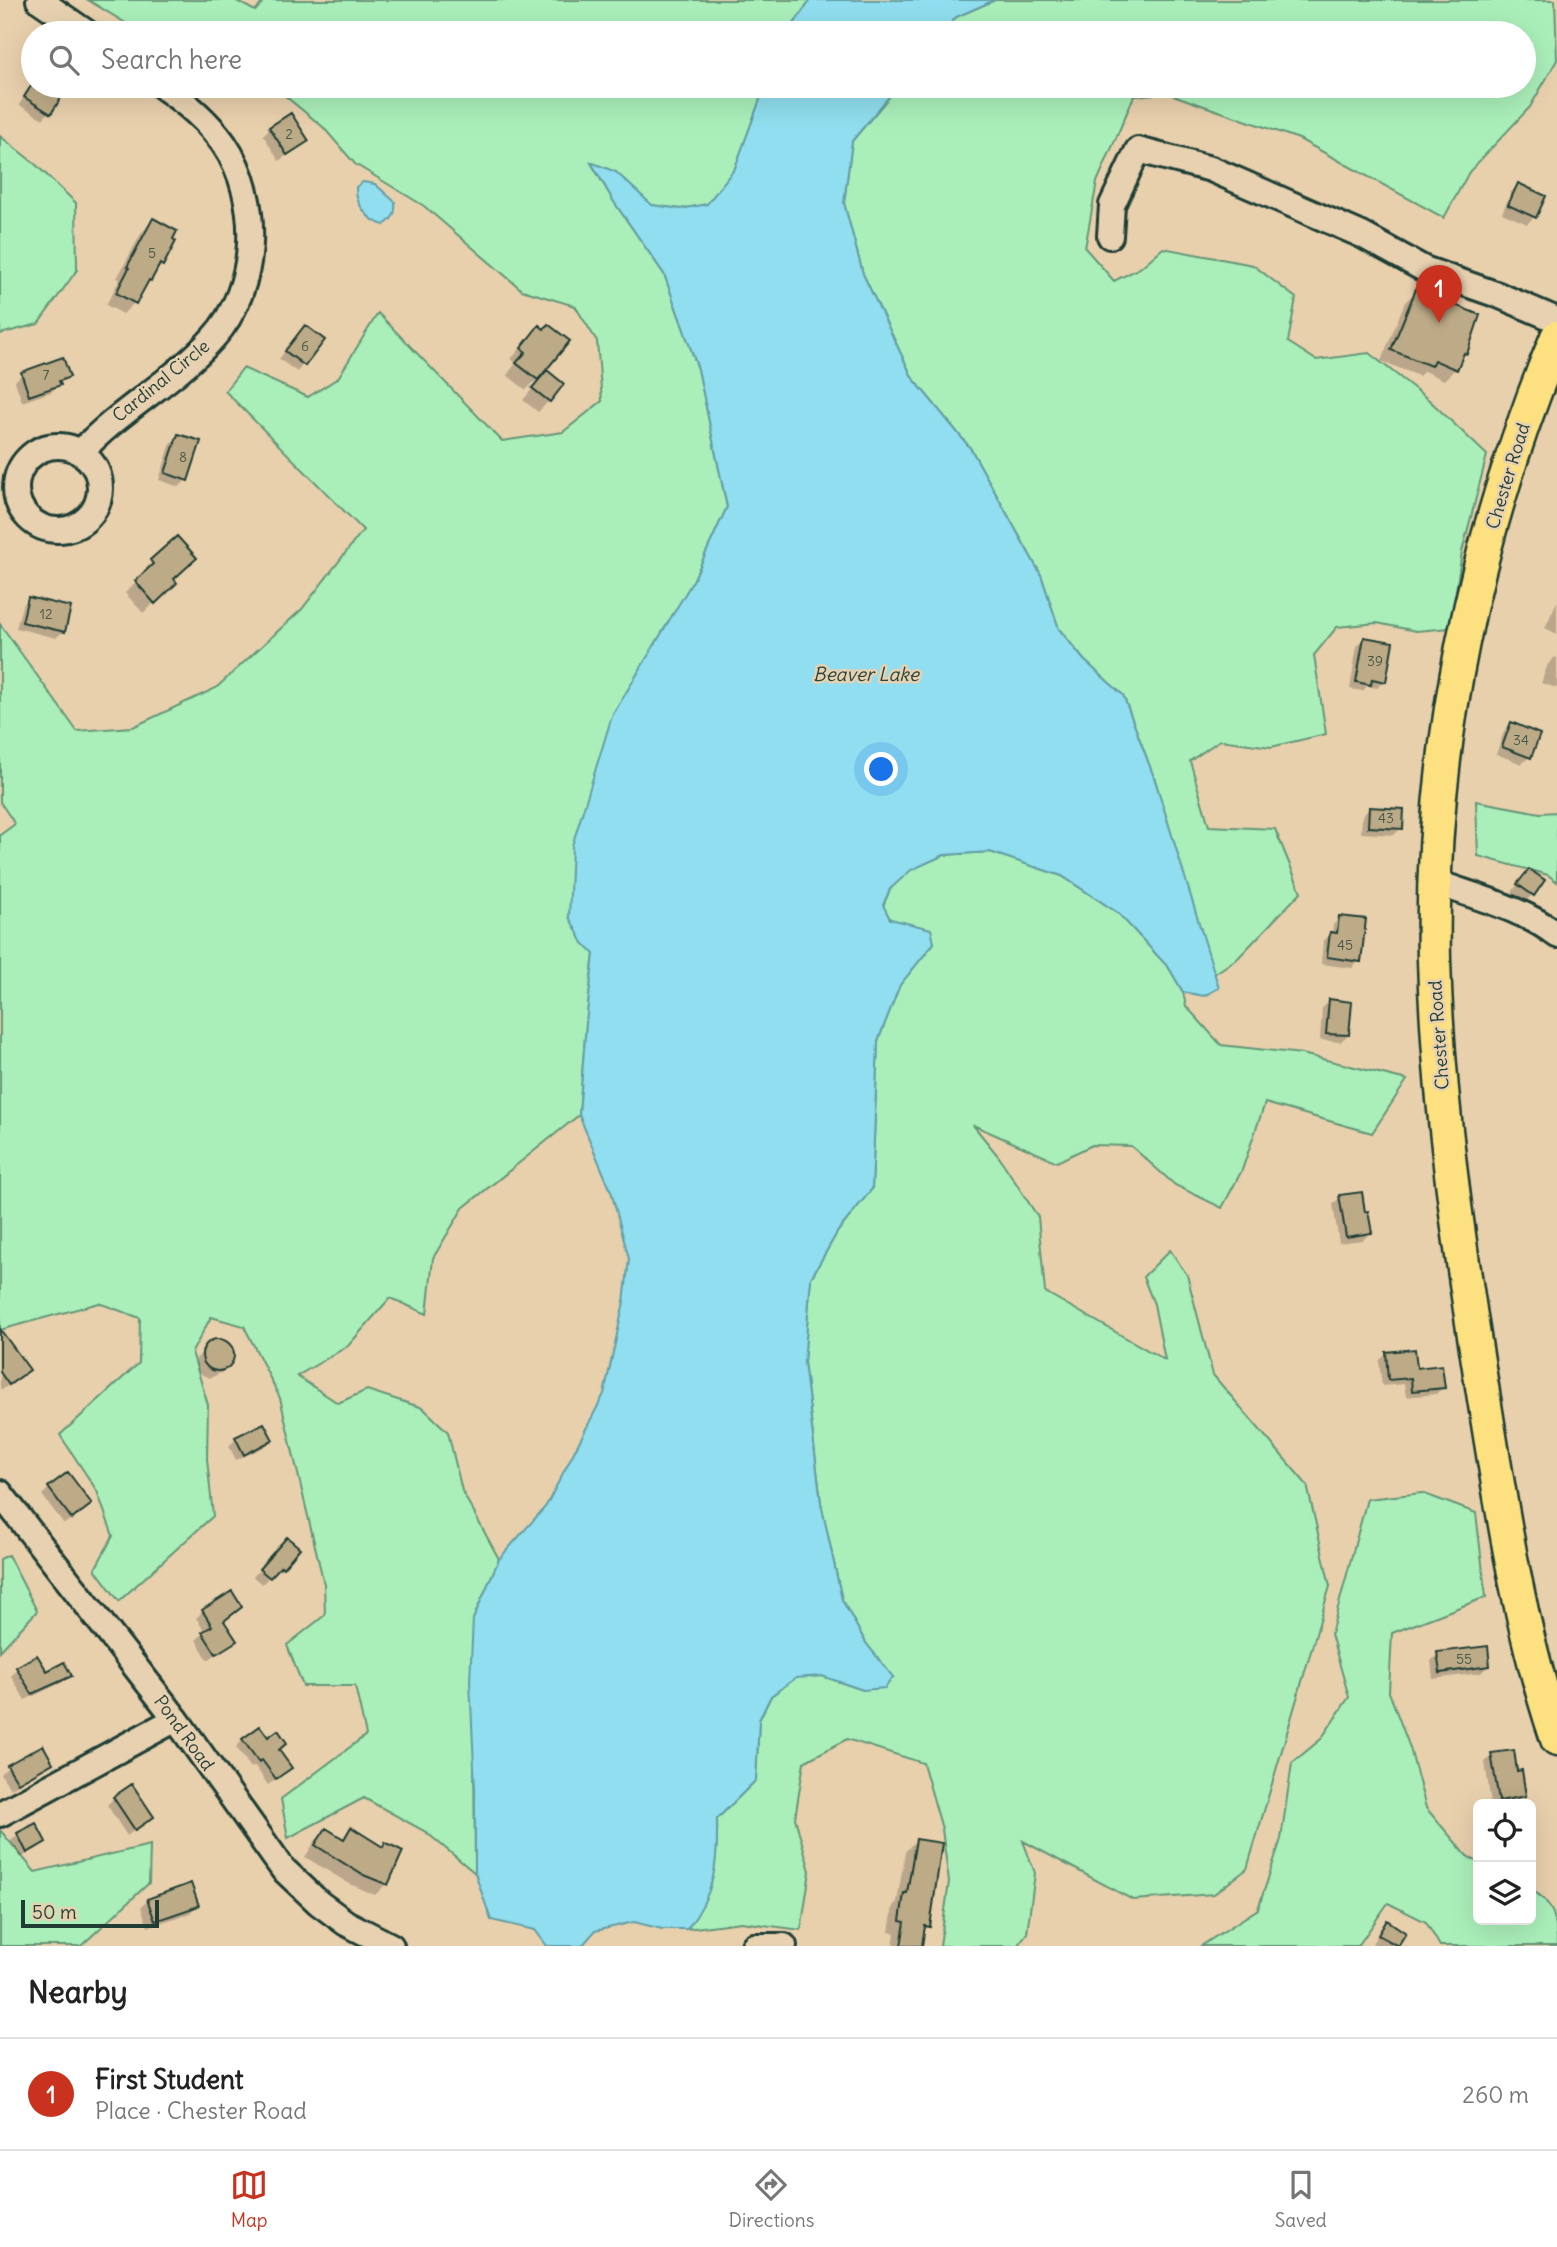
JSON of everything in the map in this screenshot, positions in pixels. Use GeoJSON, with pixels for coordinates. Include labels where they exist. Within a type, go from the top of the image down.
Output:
{"type":"FeatureCollection","features":[{"type":"Feature","properties":{"kind":"main road","name":"Chester Road"},"geometry":{"type":"LineString","coordinates":[[1557,337],[1506,477],[1464,632],[1450,716],[1435,882],[1434,958],[1447,1144],[1464,1275],[1515,1569],[1531,1648],[1557,1739]]}},
{"type":"Feature","properties":{"kind":"street"},"geometry":{"type":"LineString","coordinates":[[39,0],[70,21]]}},
{"type":"Feature","properties":{"kind":"street","name":"Cardinal Circle"},"geometry":{"type":"LineString","coordinates":[[80,453],[120,414],[185,364],[216,335],[234,307],[247,269],[250,220],[238,171],[226,146],[210,125],[179,98]]}},
{"type":"Feature","properties":{"kind":"street"},"geometry":{"type":"LineString","coordinates":[[1110,236],[1112,205],[1138,150],[1212,169],[1362,235],[1424,269],[1499,295],[1557,320]]}},
{"type":"Feature","properties":{"kind":"street"},"geometry":{"type":"LineString","coordinates":[[1435,882],[1514,911],[1557,935]]}},
{"type":"Feature","properties":{"kind":"street","name":"Pond Road"},"geometry":{"type":"LineString","coordinates":[[0,1493],[176,1719],[283,1869],[318,1903],[346,1923],[391,1946]]}},
{"type":"Feature","properties":{"kind":"street"},"geometry":{"type":"LineString","coordinates":[[0,1814],[176,1719]]}},
{"type":"Feature","properties":{"kind":"street"},"geometry":{"type":"LineString","coordinates":[[754,1946],[784,1946]]}},
{"type":"Feature","properties":{"kind":"green space"},"geometry":{"type":"Polygon","coordinates":[[[88,0],[235,0],[255,11],[265,0],[810,0],[796,21],[122,21],[88,0]]]}},
{"type":"Feature","properties":{"kind":"green space"},"geometry":{"type":"Polygon","coordinates":[[[995,0],[1555,0],[1557,60],[1536,97],[1536,21],[952,21],[995,0]]]}},
{"type":"Feature","properties":{"kind":"green space"},"geometry":{"type":"Polygon","coordinates":[[[288,98],[761,98],[735,168],[708,204],[681,209],[651,205],[616,172],[591,163],[614,202],[664,274],[698,369],[727,507],[694,579],[583,943],[594,953],[579,1115],[463,1208],[433,1258],[427,1314],[390,1298],[348,1346],[297,1376],[338,1403],[367,1390],[423,1408],[448,1432],[462,1491],[499,1559],[473,1620],[475,1873],[426,1832],[364,1798],[288,1838],[281,1799],[366,1735],[355,1686],[303,1686],[287,1645],[325,1615],[324,1584],[280,1398],[244,1326],[211,1317],[192,1352],[208,1405],[207,1459],[213,1516],[119,1601],[95,1569],[113,1536],[97,1491],[60,1435],[139,1363],[140,1318],[99,1303],[0,1330],[0,835],[15,824],[0,802],[0,624],[77,731],[133,727],[216,688],[302,609],[363,530],[225,391],[243,368],[308,397],[338,378],[378,313],[502,441],[563,432],[602,401],[597,341],[575,306],[522,290],[424,206],[355,164],[323,127],[288,98]]]}},
{"type":"Feature","properties":{"kind":"green space"},"geometry":{"type":"Polygon","coordinates":[[[888,98],[1133,98],[1097,182],[1085,248],[1114,281],[1140,268],[1163,248],[1253,265],[1296,298],[1288,342],[1316,360],[1369,353],[1429,400],[1487,455],[1462,552],[1450,628],[1416,631],[1377,623],[1337,627],[1314,655],[1326,734],[1271,747],[1220,740],[1190,761],[1209,826],[1275,829],[1301,892],[1238,958],[1214,974],[1155,780],[1123,695],[1084,660],[1059,629],[1041,575],[971,449],[912,377],[863,274],[844,203],[852,141],[888,98]]]}},
{"type":"Feature","properties":{"kind":"green space"},"geometry":{"type":"Polygon","coordinates":[[[1181,98],[1535,98],[1530,107],[1469,172],[1444,218],[1299,139],[1181,98]]]}},
{"type":"Feature","properties":{"kind":"green space"},"geometry":{"type":"Polygon","coordinates":[[[0,136],[34,163],[76,203],[77,270],[38,324],[0,334],[0,136]]]}},
{"type":"Feature","properties":{"kind":"green space"},"geometry":{"type":"Polygon","coordinates":[[[1476,801],[1540,813],[1557,812],[1557,882],[1548,875],[1478,856],[1476,801]]]}},
{"type":"Feature","properties":{"kind":"green space"},"geometry":{"type":"Polygon","coordinates":[[[990,852],[1062,876],[1118,913],[1169,968],[1183,992],[1186,1006],[1221,1045],[1302,1054],[1407,1080],[1372,1133],[1265,1103],[1242,1170],[1222,1208],[1175,1185],[1131,1146],[1092,1145],[1057,1162],[973,1125],[999,1157],[1038,1217],[1045,1292],[1165,1360],[1154,1304],[1143,1277],[1170,1250],[1187,1275],[1213,1375],[1307,1485],[1330,1586],[1247,1869],[1214,1894],[1133,1900],[1023,1841],[1035,1873],[1027,1933],[1017,1946],[940,1946],[949,1882],[942,1829],[923,1763],[847,1739],[804,1762],[795,1818],[810,1871],[801,1930],[741,1922],[687,1929],[709,1890],[717,1850],[717,1819],[756,1780],[759,1720],[771,1696],[796,1677],[822,1676],[863,1690],[893,1677],[866,1643],[842,1600],[821,1503],[804,1362],[811,1278],[838,1231],[872,1189],[878,1041],[900,984],[934,943],[930,929],[890,919],[883,906],[890,889],[910,870],[944,855],[990,852]]]}},
{"type":"Feature","properties":{"kind":"green space"},"geometry":{"type":"Polygon","coordinates":[[[1422,1493],[1476,1513],[1486,1597],[1392,1633],[1389,1692],[1410,1748],[1426,1808],[1467,1856],[1473,1859],[1473,1925],[1536,1925],[1536,1893],[1545,1900],[1553,1913],[1557,1946],[1440,1946],[1426,1922],[1388,1903],[1358,1946],[1201,1946],[1258,1909],[1281,1839],[1292,1763],[1321,1739],[1349,1697],[1331,1634],[1367,1499],[1422,1493]]]}},
{"type":"Feature","properties":{"kind":"green space"},"geometry":{"type":"Polygon","coordinates":[[[8,1555],[37,1611],[0,1651],[0,1559],[8,1555]]]}},
{"type":"Feature","properties":{"kind":"green space"},"geometry":{"type":"Polygon","coordinates":[[[0,1830],[35,1872],[150,1845],[149,1883],[81,1946],[0,1946],[0,1830]]]}},
{"type":"Feature","properties":{"kind":"water"},"geometry":{"type":"Polygon","coordinates":[[[810,0],[995,0],[952,21],[796,21],[810,0]]]}},
{"type":"Feature","properties":{"kind":"water","name":"Beaver Lake"},"geometry":{"type":"Polygon","coordinates":[[[761,98],[888,98],[852,141],[844,203],[863,274],[912,377],[971,449],[1041,575],[1059,629],[1084,660],[1123,695],[1155,780],[1219,988],[1204,996],[1183,992],[1169,968],[1118,913],[1062,876],[990,852],[944,855],[911,870],[890,889],[883,905],[890,919],[931,929],[934,943],[900,985],[878,1041],[872,1189],[838,1231],[811,1278],[804,1362],[821,1503],[842,1600],[866,1643],[893,1677],[885,1688],[863,1690],[822,1676],[796,1678],[771,1696],[759,1720],[756,1780],[717,1819],[717,1850],[713,1877],[704,1903],[687,1929],[662,1929],[634,1922],[595,1931],[582,1946],[547,1946],[535,1930],[491,1920],[475,1873],[475,1789],[470,1681],[473,1619],[499,1559],[546,1506],[604,1394],[624,1302],[629,1259],[611,1191],[579,1115],[594,954],[583,943],[569,917],[572,846],[612,716],[694,579],[727,507],[698,369],[664,274],[614,202],[591,162],[616,172],[652,205],[681,209],[707,204],[735,168],[761,98]]]}},
{"type":"Feature","properties":{"kind":"water"},"geometry":{"type":"Polygon","coordinates":[[[363,182],[375,184],[395,202],[394,215],[384,225],[368,216],[360,205],[356,187],[363,182]]]}},
{"type":"Feature","properties":{"kind":"building"},"geometry":{"type":"Polygon","coordinates":[[[26,98],[61,98],[51,114],[26,98]]]}},
{"type":"Feature","properties":{"kind":"building"},"geometry":{"type":"Polygon","coordinates":[[[291,113],[309,141],[287,155],[269,127],[291,113]]]}},
{"type":"Feature","properties":{"kind":"building"},"geometry":{"type":"Polygon","coordinates":[[[1518,183],[1546,196],[1536,218],[1508,205],[1518,183]]]}},
{"type":"Feature","properties":{"kind":"building"},"geometry":{"type":"Polygon","coordinates":[[[153,218],[177,231],[173,239],[176,241],[163,266],[160,264],[136,304],[116,293],[153,218]]]}},
{"type":"Feature","properties":{"kind":"building"},"geometry":{"type":"Polygon","coordinates":[[[1416,289],[1480,315],[1467,354],[1464,353],[1457,370],[1434,360],[1431,366],[1391,350],[1416,289]]]}},
{"type":"Feature","properties":{"kind":"building"},"geometry":{"type":"Polygon","coordinates":[[[548,324],[570,341],[538,380],[516,363],[526,352],[521,348],[539,325],[544,329],[548,324]]]}},
{"type":"Feature","properties":{"kind":"building"},"geometry":{"type":"Polygon","coordinates":[[[305,325],[325,340],[305,366],[285,351],[305,325]]]}},
{"type":"Feature","properties":{"kind":"building"},"geometry":{"type":"Polygon","coordinates":[[[63,357],[70,377],[59,381],[61,385],[29,396],[21,372],[63,357]]]}},
{"type":"Feature","properties":{"kind":"building"},"geometry":{"type":"Polygon","coordinates":[[[547,370],[564,384],[550,402],[532,388],[547,370]]]}},
{"type":"Feature","properties":{"kind":"building"},"geometry":{"type":"Polygon","coordinates":[[[178,434],[201,441],[188,481],[165,473],[178,434]]]}},
{"type":"Feature","properties":{"kind":"building"},"geometry":{"type":"Polygon","coordinates":[[[177,536],[197,558],[174,579],[177,583],[155,604],[135,581],[153,564],[150,560],[177,536]]]}},
{"type":"Feature","properties":{"kind":"building"},"geometry":{"type":"Polygon","coordinates":[[[28,597],[71,607],[65,632],[22,622],[28,597]]]}},
{"type":"Feature","properties":{"kind":"building"},"geometry":{"type":"Polygon","coordinates":[[[1364,637],[1393,642],[1386,682],[1372,679],[1371,685],[1356,682],[1364,637]]]}},
{"type":"Feature","properties":{"kind":"building"},"geometry":{"type":"Polygon","coordinates":[[[1511,722],[1540,734],[1531,758],[1502,747],[1511,722]]]}},
{"type":"Feature","properties":{"kind":"building"},"geometry":{"type":"Polygon","coordinates":[[[1369,807],[1404,809],[1403,829],[1368,827],[1369,807]]]}},
{"type":"Feature","properties":{"kind":"building"},"geometry":{"type":"Polygon","coordinates":[[[1529,869],[1545,880],[1534,896],[1517,884],[1529,869]]]}},
{"type":"Feature","properties":{"kind":"building"},"geometry":{"type":"Polygon","coordinates":[[[1339,916],[1366,919],[1361,962],[1327,957],[1330,932],[1337,933],[1339,916]]]}},
{"type":"Feature","properties":{"kind":"building"},"geometry":{"type":"Polygon","coordinates":[[[1329,999],[1352,1002],[1349,1035],[1326,1034],[1329,999]]]}},
{"type":"Feature","properties":{"kind":"building"},"geometry":{"type":"Polygon","coordinates":[[[1362,1192],[1372,1233],[1346,1237],[1339,1195],[1362,1192]]]}},
{"type":"Feature","properties":{"kind":"building"},"geometry":{"type":"Polygon","coordinates":[[[0,1329],[30,1370],[9,1385],[0,1372],[0,1329]]]}},
{"type":"Feature","properties":{"kind":"building"},"geometry":{"type":"Polygon","coordinates":[[[218,1339],[230,1343],[234,1355],[230,1367],[218,1371],[206,1367],[202,1355],[206,1343],[218,1339]]]}},
{"type":"Feature","properties":{"kind":"building"},"geometry":{"type":"Polygon","coordinates":[[[1415,1349],[1417,1368],[1442,1365],[1445,1388],[1412,1391],[1411,1378],[1388,1380],[1386,1352],[1415,1349]]]}},
{"type":"Feature","properties":{"kind":"building"},"geometry":{"type":"Polygon","coordinates":[[[264,1423],[273,1440],[244,1455],[235,1437],[264,1423]]]}},
{"type":"Feature","properties":{"kind":"building"},"geometry":{"type":"Polygon","coordinates":[[[68,1472],[92,1504],[72,1519],[48,1487],[68,1472]]]}},
{"type":"Feature","properties":{"kind":"building"},"geometry":{"type":"Polygon","coordinates":[[[287,1537],[300,1548],[283,1568],[281,1566],[270,1578],[259,1569],[287,1537]]]}},
{"type":"Feature","properties":{"kind":"building"},"geometry":{"type":"Polygon","coordinates":[[[232,1591],[242,1607],[224,1621],[237,1641],[216,1654],[202,1632],[212,1626],[202,1610],[232,1591]]]}},
{"type":"Feature","properties":{"kind":"building"},"geometry":{"type":"Polygon","coordinates":[[[1488,1646],[1490,1666],[1440,1673],[1437,1652],[1488,1646]]]}},
{"type":"Feature","properties":{"kind":"building"},"geometry":{"type":"Polygon","coordinates":[[[37,1655],[47,1671],[64,1662],[72,1676],[32,1694],[16,1667],[37,1655]]]}},
{"type":"Feature","properties":{"kind":"building"},"geometry":{"type":"Polygon","coordinates":[[[260,1726],[268,1737],[278,1730],[287,1743],[279,1750],[292,1768],[276,1779],[242,1739],[260,1726]]]}},
{"type":"Feature","properties":{"kind":"building"},"geometry":{"type":"Polygon","coordinates":[[[43,1745],[53,1763],[18,1783],[7,1765],[43,1745]]]}},
{"type":"Feature","properties":{"kind":"building"},"geometry":{"type":"Polygon","coordinates":[[[1514,1750],[1517,1771],[1522,1770],[1526,1796],[1499,1799],[1491,1753],[1514,1750]]]}},
{"type":"Feature","properties":{"kind":"building"},"geometry":{"type":"Polygon","coordinates":[[[132,1784],[154,1817],[135,1830],[113,1797],[132,1784]]]}},
{"type":"Feature","properties":{"kind":"building"},"geometry":{"type":"Polygon","coordinates":[[[36,1823],[46,1842],[27,1853],[17,1833],[36,1823]]]}},
{"type":"Feature","properties":{"kind":"building"},"geometry":{"type":"Polygon","coordinates":[[[351,1827],[383,1847],[385,1842],[403,1851],[388,1885],[361,1874],[315,1845],[326,1828],[344,1839],[351,1827]]]}},
{"type":"Feature","properties":{"kind":"building"},"geometry":{"type":"Polygon","coordinates":[[[916,1839],[942,1843],[930,1927],[925,1926],[922,1946],[901,1946],[905,1922],[900,1921],[916,1839]]]}},
{"type":"Feature","properties":{"kind":"building"},"geometry":{"type":"Polygon","coordinates":[[[191,1883],[199,1906],[155,1921],[147,1899],[191,1883]]]}},
{"type":"Feature","properties":{"kind":"building"},"geometry":{"type":"Polygon","coordinates":[[[1387,1920],[1406,1933],[1398,1946],[1378,1935],[1387,1920]]]}},
{"type":"Feature","properties":{"kind":"place","name":"First Student"},"geometry":{"type":"Point","coordinates":[1439,323]}}]}
